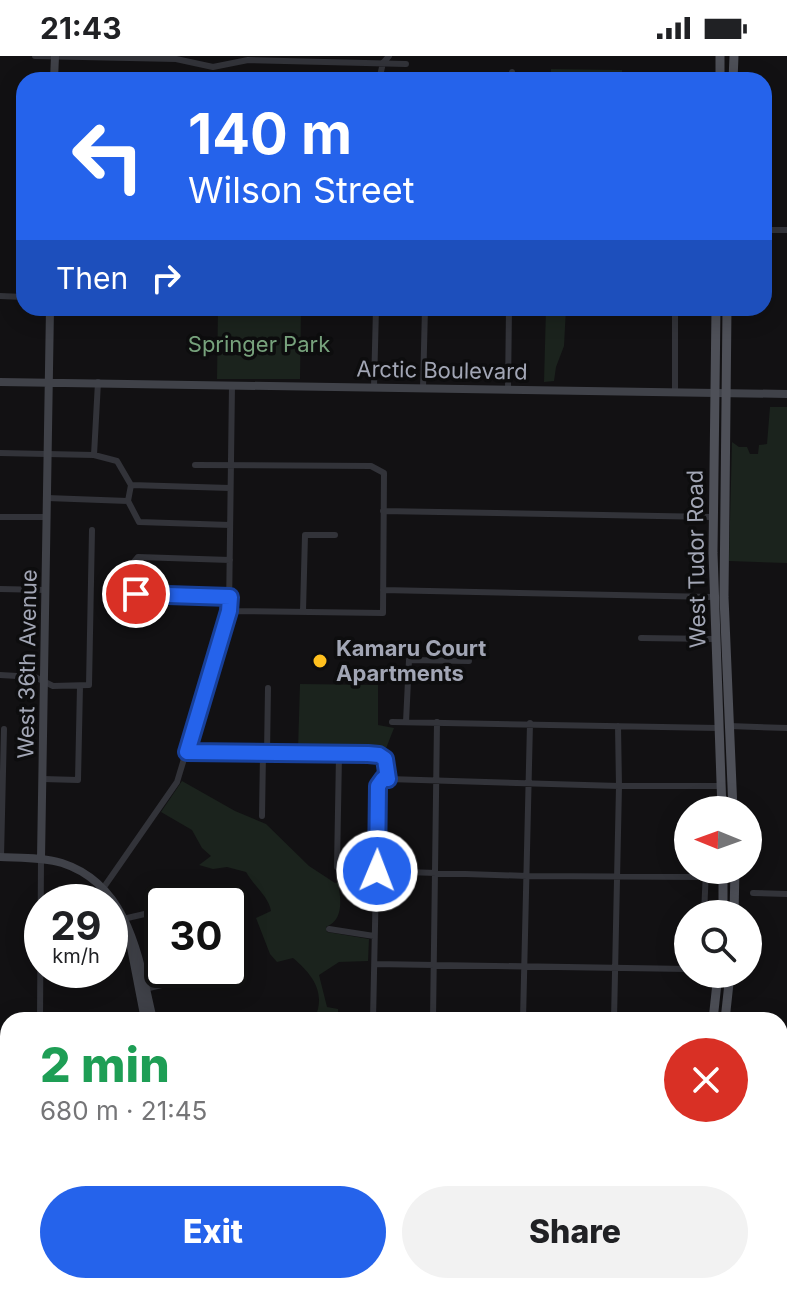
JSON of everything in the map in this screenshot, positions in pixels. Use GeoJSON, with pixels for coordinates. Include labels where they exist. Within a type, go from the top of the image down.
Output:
{"type":"FeatureCollection","features":[{"type":"Feature","properties":{"kind":"main road","name":"West 36th Avenue"},"geometry":{"type":"LineString","coordinates":[[41,859],[50,316]]}},
{"type":"Feature","properties":{"kind":"main road","name":"West Tudor Road"},"geometry":{"type":"LineString","coordinates":[[716,316],[724,584],[721,796]]}},
{"type":"Feature","properties":{"kind":"main road","name":"West Tudor Road"},"geometry":{"type":"LineString","coordinates":[[726,316],[713,517],[713,597],[716,670],[723,683],[724,727],[732,796]]}},
{"type":"Feature","properties":{"kind":"main road","name":"Arctic Boulevard"},"geometry":{"type":"LineString","coordinates":[[0,382],[787,394]]}},
{"type":"Feature","properties":{"kind":"main road"},"geometry":{"type":"LineString","coordinates":[[0,857],[41,859],[80,870],[100,884]]}},
{"type":"Feature","properties":{"kind":"main road"},"geometry":{"type":"LineString","coordinates":[[128,933],[143,1012]]}},
{"type":"Feature","properties":{"kind":"main road"},"geometry":{"type":"LineString","coordinates":[[129,936],[134,943],[151,1012]]}},
{"type":"Feature","properties":{"kind":"main road"},"geometry":{"type":"LineString","coordinates":[[714,1012],[716,988]]}},
{"type":"Feature","properties":{"kind":"main road"},"geometry":{"type":"LineString","coordinates":[[726,1012],[728,988]]}},
{"type":"Feature","properties":{"kind":"street"},"geometry":{"type":"LineString","coordinates":[[35,56],[176,59],[213,67],[248,60],[406,64]]}},
{"type":"Feature","properties":{"kind":"street"},"geometry":{"type":"LineString","coordinates":[[381,72],[389,56]]}},
{"type":"Feature","properties":{"kind":"street"},"geometry":{"type":"LineString","coordinates":[[374,387],[376,316]]}},
{"type":"Feature","properties":{"kind":"street"},"geometry":{"type":"LineString","coordinates":[[423,388],[425,316]]}},
{"type":"Feature","properties":{"kind":"street"},"geometry":{"type":"LineString","coordinates":[[508,389],[509,316]]}},
{"type":"Feature","properties":{"kind":"street"},"geometry":{"type":"LineString","coordinates":[[675,316],[675,392]]}},
{"type":"Feature","properties":{"kind":"street"},"geometry":{"type":"LineString","coordinates":[[94,455],[98,382]]}},
{"type":"Feature","properties":{"kind":"street"},"geometry":{"type":"LineString","coordinates":[[106,884],[172,790],[187,752],[229,611],[232,385]]}},
{"type":"Feature","properties":{"kind":"street"},"geometry":{"type":"LineString","coordinates":[[0,453],[94,455],[117,461],[131,485],[128,501],[139,522],[230,525]]}},
{"type":"Feature","properties":{"kind":"street"},"geometry":{"type":"LineString","coordinates":[[195,465],[371,466],[384,473],[383,613],[229,611]]}},
{"type":"Feature","properties":{"kind":"street"},"geometry":{"type":"LineString","coordinates":[[131,485],[230,488]]}},
{"type":"Feature","properties":{"kind":"street"},"geometry":{"type":"LineString","coordinates":[[47,498],[128,501]]}},
{"type":"Feature","properties":{"kind":"street"},"geometry":{"type":"LineString","coordinates":[[383,511],[713,517]]}},
{"type":"Feature","properties":{"kind":"street"},"geometry":{"type":"LineString","coordinates":[[0,517],[47,517]]}},
{"type":"Feature","properties":{"kind":"street"},"geometry":{"type":"LineString","coordinates":[[0,675],[35,677],[53,686],[89,685],[92,530]]}},
{"type":"Feature","properties":{"kind":"street"},"geometry":{"type":"LineString","coordinates":[[303,611],[305,535],[335,535]]}},
{"type":"Feature","properties":{"kind":"street"},"geometry":{"type":"LineString","coordinates":[[230,560],[138,557],[133,563],[136,594],[139,596],[230,597]]}},
{"type":"Feature","properties":{"kind":"street"},"geometry":{"type":"LineString","coordinates":[[0,589],[46,590]]}},
{"type":"Feature","properties":{"kind":"street"},"geometry":{"type":"LineString","coordinates":[[383,590],[713,597]]}},
{"type":"Feature","properties":{"kind":"street"},"geometry":{"type":"LineString","coordinates":[[641,638],[715,639]]}},
{"type":"Feature","properties":{"kind":"street"},"geometry":{"type":"LineString","coordinates":[[406,722],[409,660],[469,661]]}},
{"type":"Feature","properties":{"kind":"street"},"geometry":{"type":"LineString","coordinates":[[43,779],[78,780],[80,686]]}},
{"type":"Feature","properties":{"kind":"street"},"geometry":{"type":"LineString","coordinates":[[262,816],[268,688]]}},
{"type":"Feature","properties":{"kind":"street"},"geometry":{"type":"LineString","coordinates":[[392,722],[787,728]]}},
{"type":"Feature","properties":{"kind":"street"},"geometry":{"type":"LineString","coordinates":[[433,1012],[437,722]]}},
{"type":"Feature","properties":{"kind":"street"},"geometry":{"type":"LineString","coordinates":[[523,1012],[530,723]]}},
{"type":"Feature","properties":{"kind":"street"},"geometry":{"type":"LineString","coordinates":[[614,1012],[618,726]]}},
{"type":"Feature","properties":{"kind":"street"},"geometry":{"type":"LineString","coordinates":[[0,857],[4,729]]}},
{"type":"Feature","properties":{"kind":"street"},"geometry":{"type":"LineString","coordinates":[[187,752],[379,755],[385,759],[388,779]]}},
{"type":"Feature","properties":{"kind":"street"},"geometry":{"type":"LineString","coordinates":[[337,867],[339,755]]}},
{"type":"Feature","properties":{"kind":"street"},"geometry":{"type":"LineString","coordinates":[[373,1012],[378,786],[383,779],[721,786]]}},
{"type":"Feature","properties":{"kind":"street","name":"West 36th Avenue"},"geometry":{"type":"LineString","coordinates":[[40,1012],[41,859]]}},
{"type":"Feature","properties":{"kind":"street"},"geometry":{"type":"LineString","coordinates":[[377,871],[527,876],[674,875]]}},
{"type":"Feature","properties":{"kind":"street"},"geometry":{"type":"LineString","coordinates":[[753,893],[787,894]]}},
{"type":"Feature","properties":{"kind":"street"},"geometry":{"type":"LineString","coordinates":[[329,929],[374,936]]}},
{"type":"Feature","properties":{"kind":"street"},"geometry":{"type":"LineString","coordinates":[[375,964],[674,969]]}},
{"type":"Feature","properties":{"kind":"street"},"geometry":{"type":"LineString","coordinates":[[145,989],[149,988]]}},
{"type":"Feature","properties":{"kind":"green space"},"geometry":{"type":"Polygon","coordinates":[[[551,69],[622,70],[622,72],[551,72],[551,69]]]}},
{"type":"Feature","properties":{"kind":"green space","name":"Springer Park"},"geometry":{"type":"Polygon","coordinates":[[[218,316],[301,316],[300,379],[217,379],[218,316]]]}},
{"type":"Feature","properties":{"kind":"green space"},"geometry":{"type":"Polygon","coordinates":[[[546,316],[566,316],[564,346],[554,381],[544,382],[546,316]]]}},
{"type":"Feature","properties":{"kind":"green space"},"geometry":{"type":"Polygon","coordinates":[[[770,407],[787,407],[787,563],[729,561],[732,442],[739,447],[747,447],[750,454],[758,454],[759,445],[767,444],[770,407]]]}},
{"type":"Feature","properties":{"kind":"green space"},"geometry":{"type":"Polygon","coordinates":[[[300,684],[378,685],[378,725],[394,728],[385,751],[374,746],[339,751],[298,750],[300,684]]]}},
{"type":"Feature","properties":{"kind":"green space"},"geometry":{"type":"Polygon","coordinates":[[[182,781],[235,811],[266,824],[309,866],[338,882],[340,908],[336,919],[326,927],[327,932],[369,939],[368,961],[339,962],[319,975],[327,1007],[338,1009],[338,1012],[317,1012],[318,993],[307,971],[293,958],[277,962],[270,954],[256,918],[271,911],[270,906],[246,872],[199,865],[211,856],[202,848],[192,830],[161,812],[182,781]]]}},
{"type":"Feature","properties":{"kind":"place","name":"Kamaru Court Apartments"},"geometry":{"type":"Point","coordinates":[320,661]}},
{"type":"Feature","properties":{"kind":"route"},"geometry":{"type":"LineString","coordinates":[[136,594],[230,597],[229,611],[187,752],[368,754],[385,759],[388,779],[383,779],[378,786],[377,871]]}}]}
